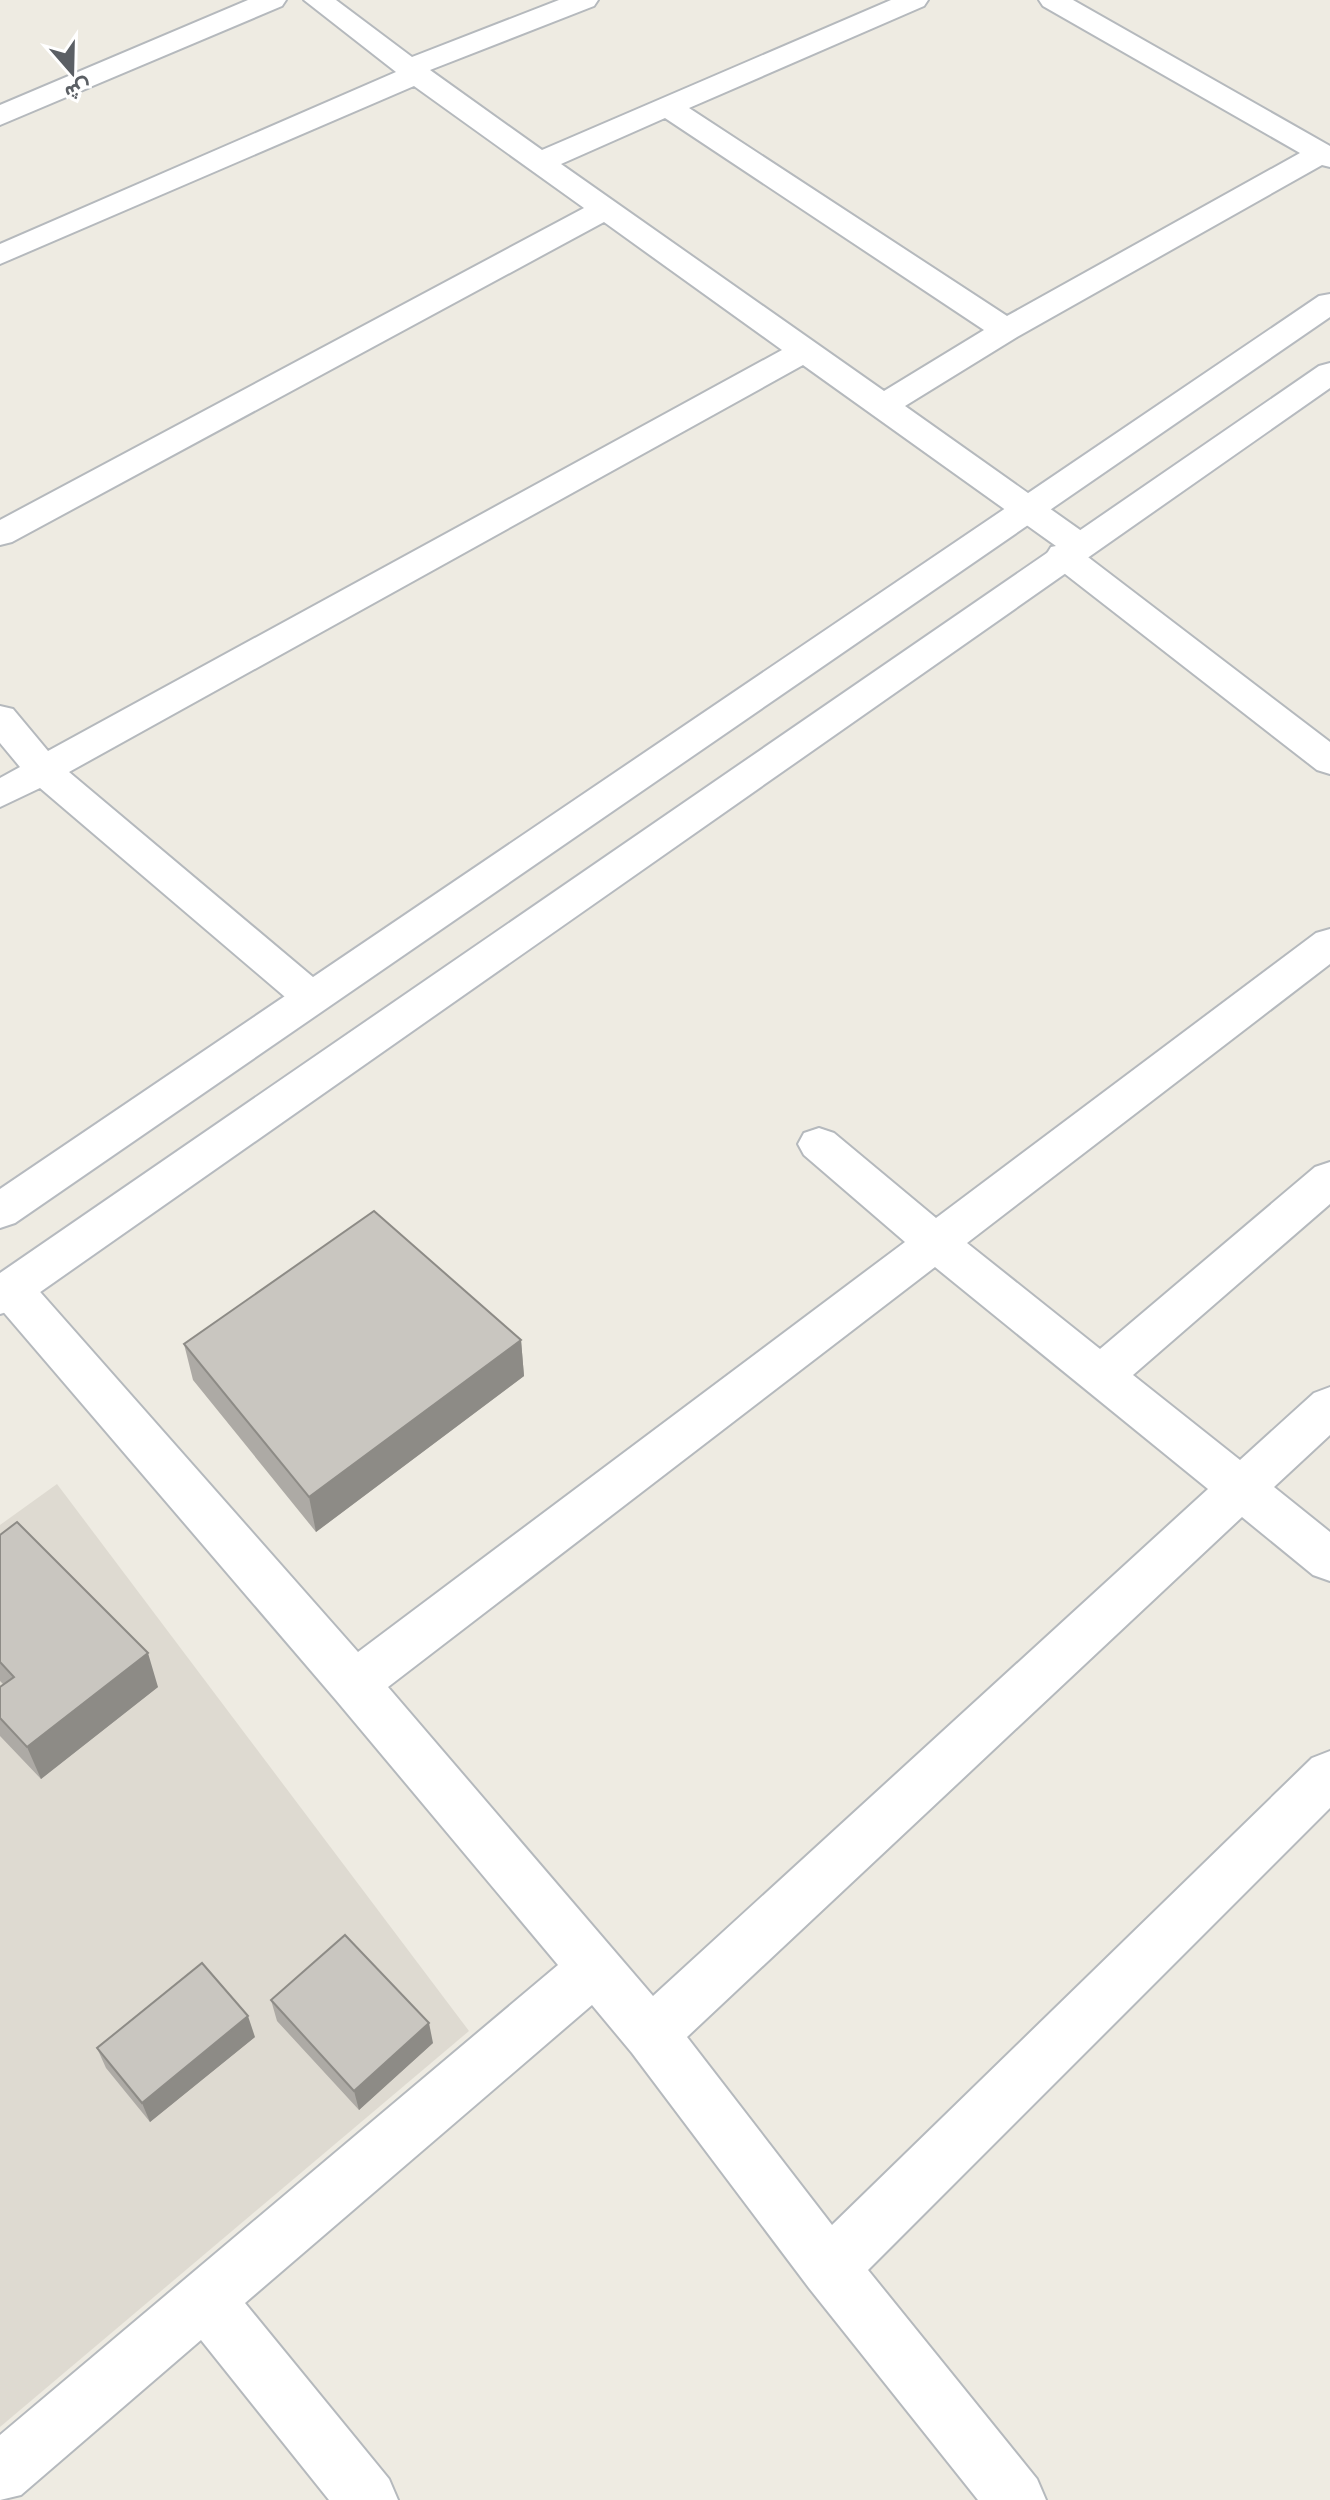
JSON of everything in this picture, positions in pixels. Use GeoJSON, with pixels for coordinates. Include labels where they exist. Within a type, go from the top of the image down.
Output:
{"type":"FeatureCollection","features":[{"type":"Feature","properties":{"kind":"street"},"geometry":{"type":"LineString","coordinates":[[0,116],[272,0]]}},
{"type":"Feature","properties":{"kind":"street"},"geometry":{"type":"LineString","coordinates":[[318,0],[412,72],[1028,511],[1071,550],[1330,761]]}},
{"type":"Feature","properties":{"kind":"street"},"geometry":{"type":"LineString","coordinates":[[0,255],[412,72],[540,7],[584,0]]}},
{"type":"Feature","properties":{"kind":"street"},"geometry":{"type":"LineString","coordinates":[[540,162],[914,0]]}},
{"type":"Feature","properties":{"kind":"street"},"geometry":{"type":"LineString","coordinates":[[1053,0],[1326,156]]}},
{"type":"Feature","properties":{"kind":"street"},"geometry":{"type":"LineString","coordinates":[[668,107],[1006,330]]}},
{"type":"Feature","properties":{"kind":"street"},"geometry":{"type":"LineString","coordinates":[[881,407],[1006,330],[1326,156]]}},
{"type":"Feature","properties":{"kind":"street"},"geometry":{"type":"LineString","coordinates":[[0,534],[606,208]]}},
{"type":"Feature","properties":{"kind":"street"},"geometry":{"type":"LineString","coordinates":[[0,1211],[1330,303]]}},
{"type":"Feature","properties":{"kind":"street"},"geometry":{"type":"LineString","coordinates":[[0,794],[804,351]]}},
{"type":"Feature","properties":{"kind":"street"},"geometry":{"type":"LineString","coordinates":[[1016,2500],[829,2268],[651,2034],[354,1684],[5,1293],[1330,373]]}},
{"type":"Feature","properties":{"kind":"street"},"geometry":{"type":"LineString","coordinates":[[0,718],[43,770],[312,998]]}},
{"type":"Feature","properties":{"kind":"street"},"geometry":{"type":"LineString","coordinates":[[354,1684],[1330,943]]}},
{"type":"Feature","properties":{"kind":"street"},"geometry":{"type":"LineString","coordinates":[[819,1144],[937,1244],[1330,1560]]}},
{"type":"Feature","properties":{"kind":"street"},"geometry":{"type":"LineString","coordinates":[[1101,1375],[1330,1179]]}},
{"type":"Feature","properties":{"kind":"street"},"geometry":{"type":"LineString","coordinates":[[651,2034],[1330,1406]]}},
{"type":"Feature","properties":{"kind":"street"},"geometry":{"type":"LineString","coordinates":[[829,2268],[1330,1774]]}},
{"type":"Feature","properties":{"kind":"street"},"geometry":{"type":"LineString","coordinates":[[0,2474],[595,1968]]}},
{"type":"Feature","properties":{"kind":"street"},"geometry":{"type":"LineString","coordinates":[[205,2299],[368,2500]]}},
{"type":"Feature","properties":{"kind":"shaded area"},"geometry":{"type":"Polygon","coordinates":[[[57,1484],[469,2031],[0,2427],[0,1525],[57,1484]]]}},
{"type":"Feature","properties":{"kind":"building"},"geometry":{"type":"Polygon","coordinates":[[[374,1211],[521,1340],[309,1497],[184,1344],[374,1211]]]}},
{"type":"Feature","properties":{"kind":"building"},"geometry":{"type":"Polygon","coordinates":[[[17,1522],[148,1653],[27,1747],[0,1718],[0,1687],[14,1677],[0,1662],[0,1535],[17,1522]]]}},
{"type":"Feature","properties":{"kind":"building"},"geometry":{"type":"Polygon","coordinates":[[[345,1935],[429,2023],[354,2091],[271,2000],[345,1935]]]}},
{"type":"Feature","properties":{"kind":"building"},"geometry":{"type":"Polygon","coordinates":[[[202,1963],[248,2016],[142,2103],[97,2048],[202,1963]]]}}]}
